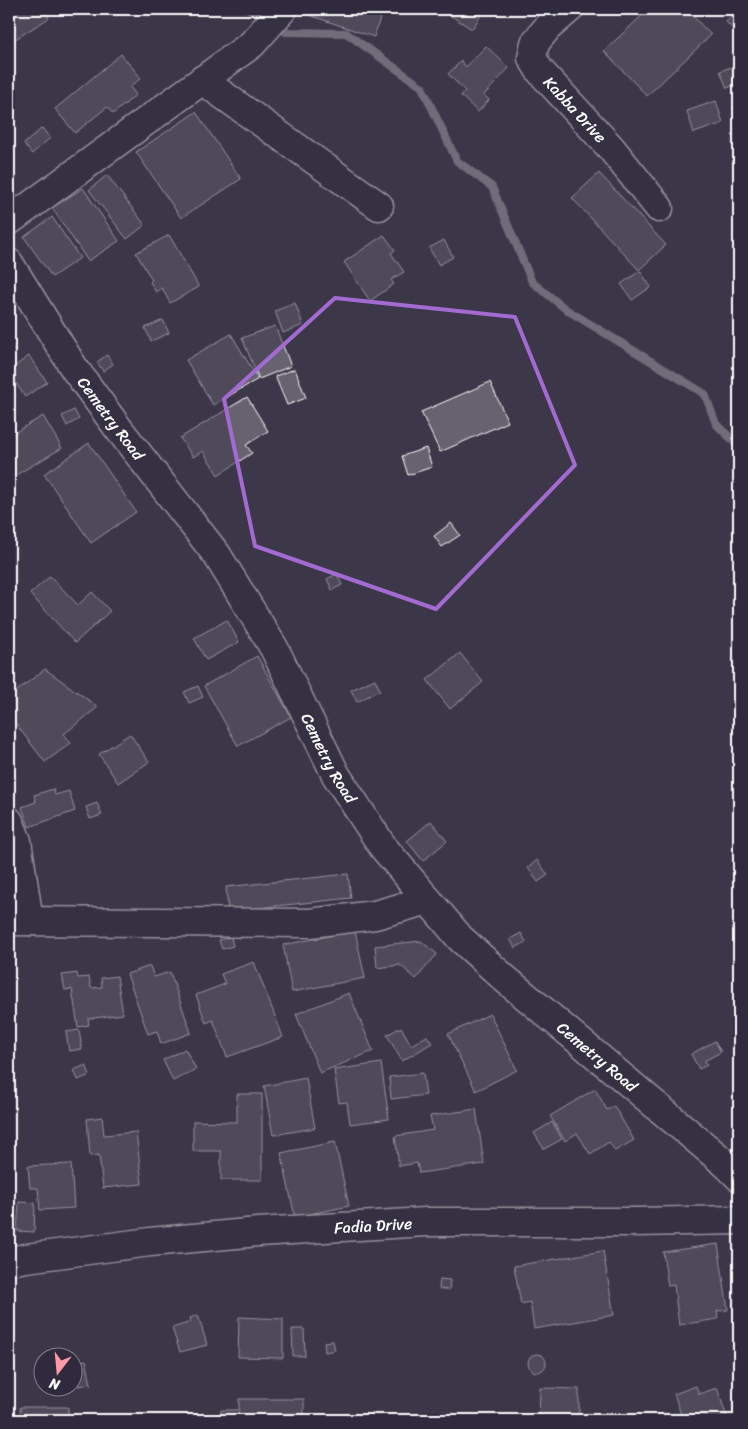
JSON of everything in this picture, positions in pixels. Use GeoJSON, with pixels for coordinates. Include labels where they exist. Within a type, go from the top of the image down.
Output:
{"type":"FeatureCollection","features":[{"type":"Feature","properties":{"kind":"street","name":"Kabba Drive"},"geometry":{"type":"LineString","coordinates":[[569,9],[547,28],[535,43],[532,58],[540,71],[611,148],[659,208]]}},
{"type":"Feature","properties":{"kind":"street"},"geometry":{"type":"LineString","coordinates":[[9,221],[252,44],[280,11]]}},
{"type":"Feature","properties":{"kind":"street"},"geometry":{"type":"LineString","coordinates":[[202,80],[379,206]]}},
{"type":"Feature","properties":{"kind":"street","name":"Cemetry Road"},"geometry":{"type":"LineString","coordinates":[[9,262],[74,368],[217,555],[274,648],[336,775],[383,847],[460,938],[504,978],[739,1177]]}},
{"type":"Feature","properties":{"kind":"street"},"geometry":{"type":"LineString","coordinates":[[9,821],[17,841],[19,921],[310,923],[374,915],[428,900]]}},
{"type":"Feature","properties":{"kind":"street","name":"Fadia Drive"},"geometry":{"type":"LineString","coordinates":[[9,1261],[169,1240],[258,1232],[426,1222],[739,1220]]}},
{"type":"Feature","properties":{"kind":"highlighted area"},"geometry":{"type":"Polygon","coordinates":[[[335,298],[515,317],[575,465],[436,609],[255,546],[224,399],[335,298]]]}},
{"type":"Feature","properties":{"kind":"building"},"geometry":{"type":"Polygon","coordinates":[[[9,9],[44,9],[49,18],[9,43],[9,9]]]}},
{"type":"Feature","properties":{"kind":"building"},"geometry":{"type":"Polygon","coordinates":[[[308,9],[383,9],[374,37],[306,14],[308,9]]]}},
{"type":"Feature","properties":{"kind":"building"},"geometry":{"type":"Polygon","coordinates":[[[440,9],[485,9],[472,29],[440,9]]]}},
{"type":"Feature","properties":{"kind":"building"},"geometry":{"type":"Polygon","coordinates":[[[649,9],[686,9],[711,35],[647,96],[604,51],[649,9]]]}},
{"type":"Feature","properties":{"kind":"building"},"geometry":{"type":"Polygon","coordinates":[[[739,9],[739,29],[736,32],[726,22],[739,9]]]}},
{"type":"Feature","properties":{"kind":"building"},"geometry":{"type":"Polygon","coordinates":[[[486,46],[509,68],[484,95],[489,100],[478,112],[461,96],[465,91],[448,74],[461,61],[466,67],[486,46]]]}},
{"type":"Feature","properties":{"kind":"building"},"geometry":{"type":"Polygon","coordinates":[[[121,54],[141,78],[130,87],[136,95],[113,114],[107,107],[75,133],[55,109],[121,54]]]}},
{"type":"Feature","properties":{"kind":"building"},"geometry":{"type":"Polygon","coordinates":[[[737,65],[739,83],[727,88],[720,71],[737,65]]]}},
{"type":"Feature","properties":{"kind":"building"},"geometry":{"type":"Polygon","coordinates":[[[716,101],[723,123],[694,133],[687,111],[716,101]]]}},
{"type":"Feature","properties":{"kind":"building"},"geometry":{"type":"Polygon","coordinates":[[[739,104],[739,118],[733,107],[739,104]]]}},
{"type":"Feature","properties":{"kind":"building"},"geometry":{"type":"Polygon","coordinates":[[[196,112],[241,179],[181,218],[136,152],[196,112]]]}},
{"type":"Feature","properties":{"kind":"building"},"geometry":{"type":"Polygon","coordinates":[[[42,128],[50,138],[32,154],[24,144],[42,128]]]}},
{"type":"Feature","properties":{"kind":"building"},"geometry":{"type":"Polygon","coordinates":[[[599,173],[666,245],[639,270],[572,198],[599,173]]]}},
{"type":"Feature","properties":{"kind":"building"},"geometry":{"type":"Polygon","coordinates":[[[107,175],[145,225],[127,239],[89,190],[107,175]]]}},
{"type":"Feature","properties":{"kind":"building"},"geometry":{"type":"Polygon","coordinates":[[[83,188],[119,241],[88,261],[52,208],[83,188]]]}},
{"type":"Feature","properties":{"kind":"building"},"geometry":{"type":"Polygon","coordinates":[[[52,217],[80,258],[52,277],[24,237],[52,217]]]}},
{"type":"Feature","properties":{"kind":"building"},"geometry":{"type":"Polygon","coordinates":[[[169,235],[199,287],[170,303],[162,288],[156,292],[150,282],[152,280],[136,253],[169,235]]]}},
{"type":"Feature","properties":{"kind":"building"},"geometry":{"type":"Polygon","coordinates":[[[384,235],[395,250],[391,253],[404,272],[391,280],[394,284],[370,301],[344,262],[384,235]]]}},
{"type":"Feature","properties":{"kind":"building"},"geometry":{"type":"Polygon","coordinates":[[[444,240],[453,257],[439,265],[429,248],[444,240]]]}},
{"type":"Feature","properties":{"kind":"building"},"geometry":{"type":"Polygon","coordinates":[[[640,271],[651,287],[632,300],[621,284],[640,271]]]}},
{"type":"Feature","properties":{"kind":"building"},"geometry":{"type":"Polygon","coordinates":[[[295,303],[303,325],[283,333],[275,311],[295,303]]]}},
{"type":"Feature","properties":{"kind":"building"},"geometry":{"type":"Polygon","coordinates":[[[163,320],[169,333],[151,341],[145,328],[163,320]]]}},
{"type":"Feature","properties":{"kind":"building"},"geometry":{"type":"Polygon","coordinates":[[[275,326],[291,366],[259,379],[242,338],[275,326]]]}},
{"type":"Feature","properties":{"kind":"building"},"geometry":{"type":"Polygon","coordinates":[[[231,334],[258,379],[213,405],[186,360],[231,334]]]}},
{"type":"Feature","properties":{"kind":"building"},"geometry":{"type":"Polygon","coordinates":[[[9,336],[14,351],[9,353],[9,336]]]}},
{"type":"Feature","properties":{"kind":"building"},"geometry":{"type":"Polygon","coordinates":[[[107,355],[113,364],[103,371],[97,362],[107,355]]]}},
{"type":"Feature","properties":{"kind":"building"},"geometry":{"type":"Polygon","coordinates":[[[29,356],[47,382],[25,397],[9,373],[9,370],[29,356]]]}},
{"type":"Feature","properties":{"kind":"building"},"geometry":{"type":"Polygon","coordinates":[[[295,369],[306,398],[287,405],[275,376],[295,369]]]}},
{"type":"Feature","properties":{"kind":"building"},"geometry":{"type":"Polygon","coordinates":[[[490,382],[508,422],[440,452],[421,412],[490,382]]]}},
{"type":"Feature","properties":{"kind":"building"},"geometry":{"type":"Polygon","coordinates":[[[247,397],[268,431],[246,445],[252,453],[218,475],[203,451],[193,457],[180,438],[247,397]]]}},
{"type":"Feature","properties":{"kind":"building"},"geometry":{"type":"Polygon","coordinates":[[[74,410],[79,419],[67,426],[62,416],[74,410]]]}},
{"type":"Feature","properties":{"kind":"building"},"geometry":{"type":"Polygon","coordinates":[[[43,416],[62,448],[9,479],[9,436],[43,416]]]}},
{"type":"Feature","properties":{"kind":"building"},"geometry":{"type":"Polygon","coordinates":[[[89,443],[136,512],[91,543],[44,474],[89,443]]]}},
{"type":"Feature","properties":{"kind":"building"},"geometry":{"type":"Polygon","coordinates":[[[426,448],[432,467],[408,475],[402,456],[426,448]]]}},
{"type":"Feature","properties":{"kind":"building"},"geometry":{"type":"Polygon","coordinates":[[[451,523],[460,535],[442,547],[434,536],[451,523]]]}},
{"type":"Feature","properties":{"kind":"building"},"geometry":{"type":"Polygon","coordinates":[[[337,574],[342,585],[332,590],[327,579],[337,574]]]}},
{"type":"Feature","properties":{"kind":"building"},"geometry":{"type":"Polygon","coordinates":[[[50,576],[78,605],[92,592],[110,611],[75,643],[30,594],[50,576]]]}},
{"type":"Feature","properties":{"kind":"building"},"geometry":{"type":"Polygon","coordinates":[[[227,620],[239,642],[206,660],[194,638],[227,620]]]}},
{"type":"Feature","properties":{"kind":"building"},"geometry":{"type":"Polygon","coordinates":[[[460,653],[483,682],[450,709],[427,680],[460,653]]]}},
{"type":"Feature","properties":{"kind":"building"},"geometry":{"type":"Polygon","coordinates":[[[257,656],[291,717],[238,746],[204,686],[257,656]]]}},
{"type":"Feature","properties":{"kind":"building"},"geometry":{"type":"Polygon","coordinates":[[[45,669],[98,707],[64,734],[71,743],[45,762],[9,715],[9,697],[45,669]]]}},
{"type":"Feature","properties":{"kind":"building"},"geometry":{"type":"Polygon","coordinates":[[[375,679],[380,690],[357,702],[351,690],[375,679]]]}},
{"type":"Feature","properties":{"kind":"building"},"geometry":{"type":"Polygon","coordinates":[[[198,686],[203,697],[189,703],[184,692],[198,686]]]}},
{"type":"Feature","properties":{"kind":"building"},"geometry":{"type":"Polygon","coordinates":[[[130,734],[149,762],[118,783],[99,754],[130,734]]]}},
{"type":"Feature","properties":{"kind":"building"},"geometry":{"type":"Polygon","coordinates":[[[53,789],[55,795],[69,791],[75,811],[29,827],[22,807],[36,802],[34,795],[53,789]]]}},
{"type":"Feature","properties":{"kind":"building"},"geometry":{"type":"Polygon","coordinates":[[[97,803],[102,815],[90,819],[86,807],[97,803]]]}},
{"type":"Feature","properties":{"kind":"building"},"geometry":{"type":"Polygon","coordinates":[[[431,821],[447,841],[423,861],[407,841],[431,821]]]}},
{"type":"Feature","properties":{"kind":"building"},"geometry":{"type":"Polygon","coordinates":[[[537,860],[548,875],[538,882],[528,868],[537,860]]]}},
{"type":"Feature","properties":{"kind":"building"},"geometry":{"type":"Polygon","coordinates":[[[348,874],[351,898],[228,911],[226,887],[348,874]]]}},
{"type":"Feature","properties":{"kind":"building"},"geometry":{"type":"Polygon","coordinates":[[[355,931],[365,978],[292,992],[283,945],[355,931]]]}},
{"type":"Feature","properties":{"kind":"building"},"geometry":{"type":"Polygon","coordinates":[[[521,933],[526,942],[515,948],[510,939],[521,933]]]}},
{"type":"Feature","properties":{"kind":"building"},"geometry":{"type":"Polygon","coordinates":[[[231,937],[233,946],[222,949],[219,940],[231,937]]]}},
{"type":"Feature","properties":{"kind":"building"},"geometry":{"type":"Polygon","coordinates":[[[421,941],[437,954],[416,979],[400,965],[377,968],[375,946],[421,941]]]}},
{"type":"Feature","properties":{"kind":"building"},"geometry":{"type":"Polygon","coordinates":[[[254,962],[283,1037],[227,1057],[213,1020],[206,1023],[196,995],[225,984],[221,974],[254,962]]]}},
{"type":"Feature","properties":{"kind":"building"},"geometry":{"type":"Polygon","coordinates":[[[150,966],[154,977],[170,972],[191,1033],[161,1044],[157,1031],[148,1034],[127,974],[150,966]]]}},
{"type":"Feature","properties":{"kind":"building"},"geometry":{"type":"Polygon","coordinates":[[[77,973],[78,978],[89,977],[91,988],[102,987],[101,978],[117,976],[123,1014],[88,1019],[89,1025],[78,1027],[72,989],[65,990],[62,975],[77,973]]]}},
{"type":"Feature","properties":{"kind":"building"},"geometry":{"type":"Polygon","coordinates":[[[349,993],[373,1051],[320,1073],[296,1014],[349,993]]]}},
{"type":"Feature","properties":{"kind":"building"},"geometry":{"type":"Polygon","coordinates":[[[490,1014],[517,1070],[476,1091],[448,1034],[490,1014]]]}},
{"type":"Feature","properties":{"kind":"building"},"geometry":{"type":"Polygon","coordinates":[[[401,1027],[411,1045],[427,1036],[432,1043],[402,1061],[387,1035],[401,1027]]]}},
{"type":"Feature","properties":{"kind":"building"},"geometry":{"type":"Polygon","coordinates":[[[79,1030],[82,1049],[69,1051],[66,1032],[79,1030]]]}},
{"type":"Feature","properties":{"kind":"building"},"geometry":{"type":"Polygon","coordinates":[[[715,1041],[721,1052],[704,1061],[707,1065],[699,1069],[691,1054],[715,1041]]]}},
{"type":"Feature","properties":{"kind":"building"},"geometry":{"type":"Polygon","coordinates":[[[185,1049],[196,1069],[173,1081],[163,1060],[185,1049]]]}},
{"type":"Feature","properties":{"kind":"building"},"geometry":{"type":"Polygon","coordinates":[[[381,1063],[389,1119],[350,1124],[347,1102],[339,1103],[334,1070],[381,1063]]]}},
{"type":"Feature","properties":{"kind":"building"},"geometry":{"type":"Polygon","coordinates":[[[86,1065],[90,1075],[78,1080],[74,1070],[86,1065]]]}},
{"type":"Feature","properties":{"kind":"building"},"geometry":{"type":"Polygon","coordinates":[[[423,1073],[426,1095],[391,1099],[389,1077],[423,1073]]]}},
{"type":"Feature","properties":{"kind":"building"},"geometry":{"type":"Polygon","coordinates":[[[306,1078],[315,1128],[273,1135],[264,1086],[306,1078]]]}},
{"type":"Feature","properties":{"kind":"building"},"geometry":{"type":"Polygon","coordinates":[[[595,1089],[607,1110],[614,1106],[634,1140],[615,1151],[609,1142],[590,1154],[577,1133],[565,1141],[550,1116],[595,1089]]]}},
{"type":"Feature","properties":{"kind":"building"},"geometry":{"type":"Polygon","coordinates":[[[237,1094],[262,1094],[262,1180],[221,1180],[221,1151],[193,1151],[193,1121],[237,1122],[237,1094]]]}},
{"type":"Feature","properties":{"kind":"building"},"geometry":{"type":"Polygon","coordinates":[[[476,1109],[484,1164],[419,1173],[417,1163],[399,1166],[395,1136],[433,1130],[430,1116],[476,1109]]]}},
{"type":"Feature","properties":{"kind":"building"},"geometry":{"type":"Polygon","coordinates":[[[102,1117],[104,1135],[136,1132],[142,1184],[103,1188],[99,1155],[90,1156],[87,1119],[102,1117]]]}},
{"type":"Feature","properties":{"kind":"building"},"geometry":{"type":"Polygon","coordinates":[[[552,1122],[562,1139],[544,1149],[534,1133],[552,1122]]]}},
{"type":"Feature","properties":{"kind":"building"},"geometry":{"type":"Polygon","coordinates":[[[335,1142],[349,1206],[295,1217],[281,1153],[335,1142]]]}},
{"type":"Feature","properties":{"kind":"building"},"geometry":{"type":"Polygon","coordinates":[[[71,1164],[74,1208],[40,1210],[38,1188],[30,1188],[28,1166],[71,1164]]]}},
{"type":"Feature","properties":{"kind":"building"},"geometry":{"type":"Polygon","coordinates":[[[19,1202],[35,1203],[34,1232],[17,1231],[19,1202]]]}},
{"type":"Feature","properties":{"kind":"building"},"geometry":{"type":"Polygon","coordinates":[[[718,1244],[728,1310],[717,1311],[718,1319],[679,1325],[674,1285],[668,1286],[663,1252],[718,1244]]]}},
{"type":"Feature","properties":{"kind":"building"},"geometry":{"type":"Polygon","coordinates":[[[603,1251],[614,1315],[534,1329],[530,1302],[521,1304],[514,1266],[603,1251]]]}},
{"type":"Feature","properties":{"kind":"building"},"geometry":{"type":"Polygon","coordinates":[[[440,1279],[450,1280],[449,1290],[439,1289],[440,1279]]]}},
{"type":"Feature","properties":{"kind":"building"},"geometry":{"type":"Polygon","coordinates":[[[198,1315],[207,1345],[180,1352],[172,1328],[191,1322],[190,1318],[198,1315]]]}},
{"type":"Feature","properties":{"kind":"building"},"geometry":{"type":"Polygon","coordinates":[[[239,1317],[283,1319],[283,1358],[238,1357],[239,1317]]]}},
{"type":"Feature","properties":{"kind":"building"},"geometry":{"type":"Polygon","coordinates":[[[292,1329],[304,1329],[305,1356],[293,1356],[292,1329]]]}},
{"type":"Feature","properties":{"kind":"building"},"geometry":{"type":"Polygon","coordinates":[[[333,1341],[335,1350],[325,1352],[324,1342],[333,1341]]]}},
{"type":"Feature","properties":{"kind":"building"},"geometry":{"type":"Polygon","coordinates":[[[533,1354],[541,1354],[546,1359],[544,1370],[533,1372],[528,1367],[528,1359],[533,1354]]]}},
{"type":"Feature","properties":{"kind":"building"},"geometry":{"type":"Polygon","coordinates":[[[86,1360],[91,1384],[82,1385],[82,1361],[86,1360]]]}},
{"type":"Feature","properties":{"kind":"building"},"geometry":{"type":"Polygon","coordinates":[[[696,1386],[699,1394],[717,1388],[728,1420],[683,1420],[674,1394],[696,1386]]]}},
{"type":"Feature","properties":{"kind":"building"},"geometry":{"type":"Polygon","coordinates":[[[540,1388],[579,1389],[579,1419],[539,1418],[540,1388]]]}},
{"type":"Feature","properties":{"kind":"building"},"geometry":{"type":"Polygon","coordinates":[[[239,1399],[304,1399],[304,1420],[221,1420],[221,1410],[239,1410],[239,1399]]]}},
{"type":"Feature","properties":{"kind":"building"},"geometry":{"type":"Polygon","coordinates":[[[20,1407],[68,1407],[68,1420],[21,1420],[20,1407]]]}},
{"type":"Feature","properties":{"kind":"waterway"},"geometry":{"type":"LineString","coordinates":[[249,9],[286,32],[346,33],[422,87],[457,161],[492,187],[532,282],[567,310],[705,394],[716,424],[739,446]]}}]}
